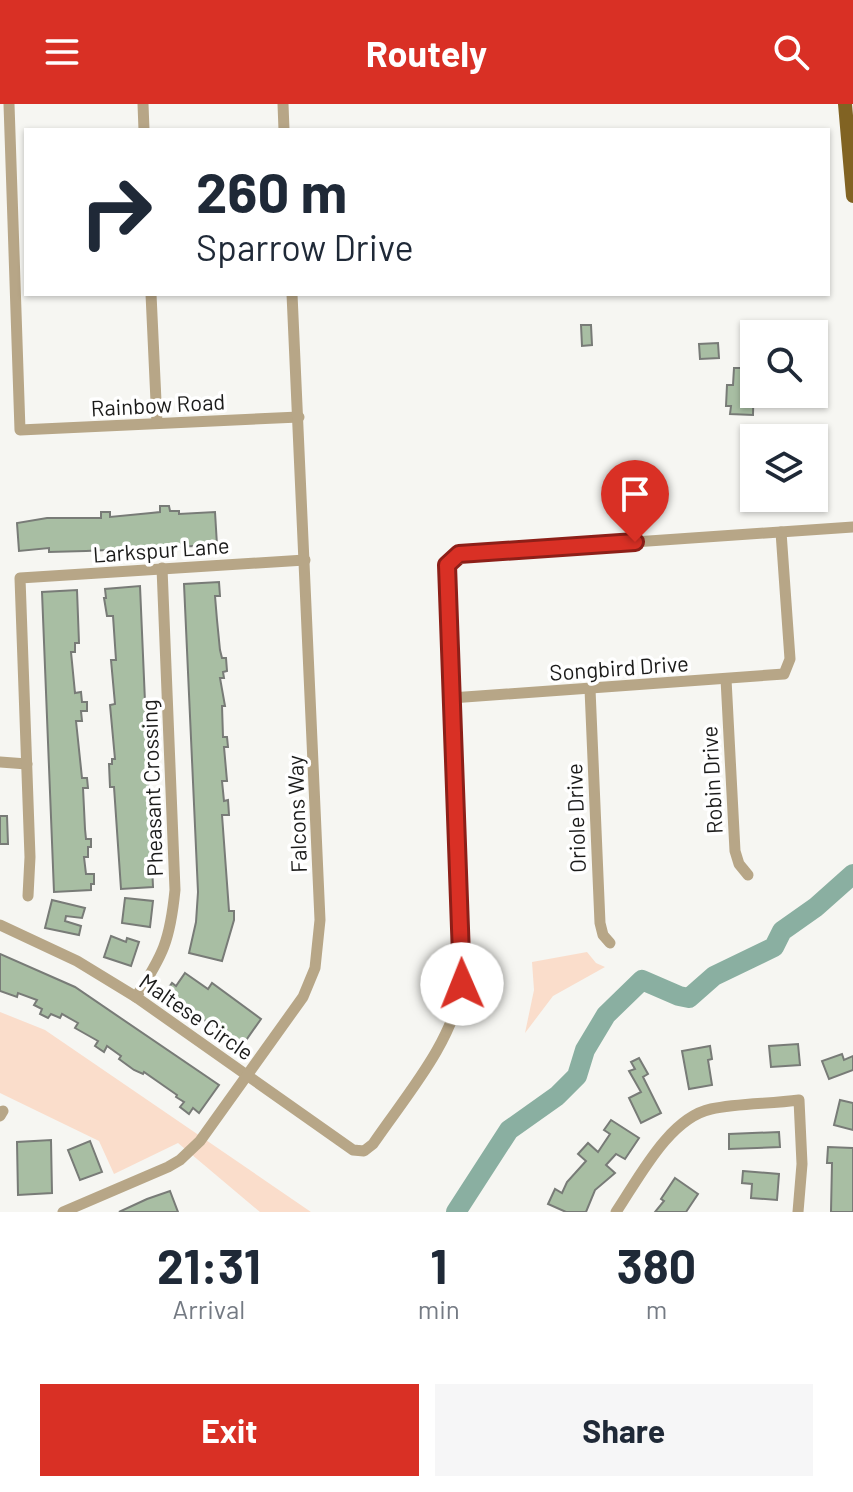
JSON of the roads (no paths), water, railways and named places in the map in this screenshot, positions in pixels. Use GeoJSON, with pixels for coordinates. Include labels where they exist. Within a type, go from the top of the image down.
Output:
{"type":"FeatureCollection","features":[{"type":"Feature","properties":{"kind":"main road"},"geometry":{"type":"LineString","coordinates":[[845,104],[853,196]]}},
{"type":"Feature","properties":{"kind":"street"},"geometry":{"type":"LineString","coordinates":[[0,250],[14,250],[9,104]]}},
{"type":"Feature","properties":{"kind":"street"},"geometry":{"type":"LineString","coordinates":[[143,104],[144,128]]}},
{"type":"Feature","properties":{"kind":"street"},"geometry":{"type":"LineString","coordinates":[[283,104],[284,128]]}},
{"type":"Feature","properties":{"kind":"street","name":"Rainbow Road"},"geometry":{"type":"LineString","coordinates":[[14,250],[20,430],[299,417]]}},
{"type":"Feature","properties":{"kind":"street"},"geometry":{"type":"LineString","coordinates":[[151,296],[157,423]]}},
{"type":"Feature","properties":{"kind":"street","name":"Falcons Way"},"geometry":{"type":"LineString","coordinates":[[63,1212],[180,1160],[200,1141],[303,997],[315,968],[320,937],[292,296]]}},
{"type":"Feature","properties":{"kind":"street"},"geometry":{"type":"LineString","coordinates":[[451,698],[445,571],[450,560],[459,554],[853,527]]}},
{"type":"Feature","properties":{"kind":"street","name":"Songbird Drive"},"geometry":{"type":"LineString","coordinates":[[451,698],[779,676],[787,670],[790,659],[781,532]]}},
{"type":"Feature","properties":{"kind":"street","name":"Larkspur Lane"},"geometry":{"type":"LineString","coordinates":[[27,764],[20,578],[305,560]]}},
{"type":"Feature","properties":{"kind":"street","name":"Pheasant Crossing"},"geometry":{"type":"LineString","coordinates":[[136,997],[162,957],[171,926],[175,890],[162,568]]}},
{"type":"Feature","properties":{"kind":"street","name":"Robin Drive"},"geometry":{"type":"LineString","coordinates":[[726,679],[735,851],[739,864],[748,875]]}},
{"type":"Feature","properties":{"kind":"street","name":"Oriole Drive"},"geometry":{"type":"LineString","coordinates":[[590,689],[600,923],[603,935],[610,943]]}},
{"type":"Feature","properties":{"kind":"street","name":"Maltese Circle"},"geometry":{"type":"LineString","coordinates":[[0,925],[77,961],[136,997],[353,1150],[364,1151],[373,1144],[441,1044],[460,998],[462,971],[451,698]]}},
{"type":"Feature","properties":{"kind":"street"},"geometry":{"type":"LineString","coordinates":[[0,762],[27,764],[28,896]]}},
{"type":"Feature","properties":{"kind":"street"},"geometry":{"type":"LineString","coordinates":[[616,1212],[668,1136],[697,1113],[799,1100],[802,1164],[798,1212]]}},
{"type":"Feature","properties":{"kind":"waterway"},"geometry":{"type":"LineString","coordinates":[[456,1212],[509,1130],[557,1096],[577,1076],[585,1050],[606,1015],[642,980],[689,998],[714,976],[774,947],[782,931],[816,907],[853,874]]}}]}
